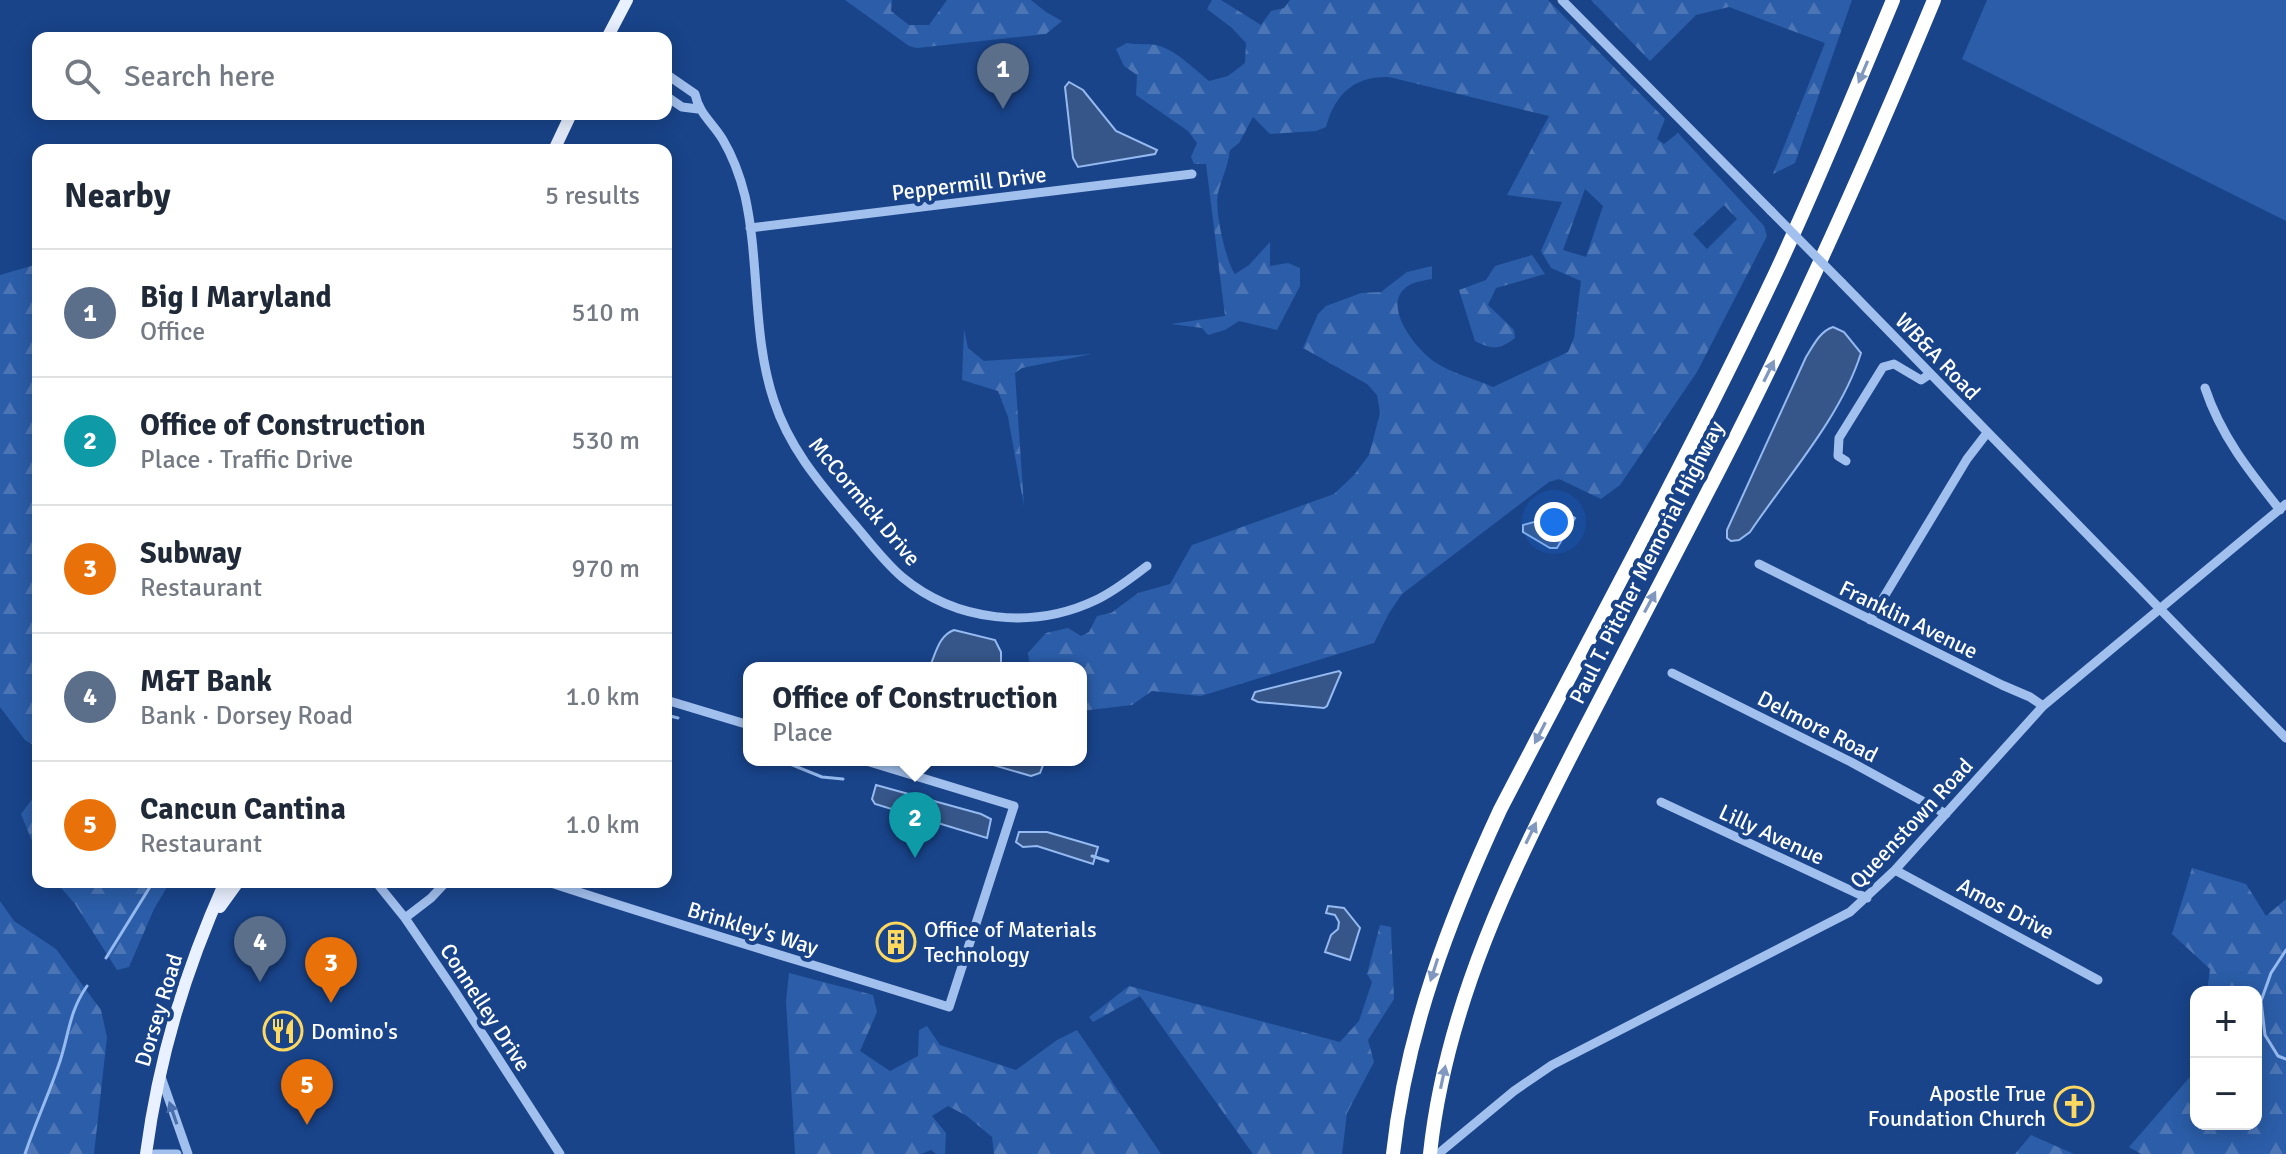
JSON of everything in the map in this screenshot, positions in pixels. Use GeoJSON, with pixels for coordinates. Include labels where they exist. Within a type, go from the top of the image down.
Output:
{"type":"FeatureCollection","features":[{"type":"Feature","properties":{"kind":"highway","name":"Paul T. Pitcher Memorial Highway"},"geometry":{"type":"LineString","coordinates":[[1393,1154],[1403,1089],[1420,1018],[1447,931],[1472,871],[1500,810],[1768,288],[1810,199],[1893,0]]}},
{"type":"Feature","properties":{"kind":"highway","name":"Paul T. Pitcher Memorial Highway"},"geometry":{"type":"LineString","coordinates":[[1430,1154],[1437,1105],[1457,1019],[1480,947],[1505,888],[1809,289],[1934,0]]}},
{"type":"Feature","properties":{"kind":"main road"},"geometry":{"type":"LineString","coordinates":[[610,32],[627,0]]}},
{"type":"Feature","properties":{"kind":"main road"},"geometry":{"type":"LineString","coordinates":[[557,144],[568,120]]}},
{"type":"Feature","properties":{"kind":"main road","name":"Dorsey Road"},"geometry":{"type":"LineString","coordinates":[[146,1154],[160,1071],[173,1018],[222,888]]}},
{"type":"Feature","properties":{"kind":"main road"},"geometry":{"type":"LineString","coordinates":[[208,922],[234,888]]}},
{"type":"Feature","properties":{"kind":"street","name":"WB&A Road"},"geometry":{"type":"LineString","coordinates":[[1562,0],[2286,738]]}},
{"type":"Feature","properties":{"kind":"street","name":"McCormick Drive"},"geometry":{"type":"LineString","coordinates":[[672,78],[695,94],[698,109],[717,130],[733,160],[745,195],[767,376],[781,420],[814,476],[901,576],[949,605],[983,615],[1016,618],[1046,615],[1080,606],[1107,594],[1147,566]]}},
{"type":"Feature","properties":{"kind":"street","name":"McCormick Drive"},"geometry":{"type":"LineString","coordinates":[[672,100],[682,107],[698,109]]}},
{"type":"Feature","properties":{"kind":"street","name":"Peppermill Drive"},"geometry":{"type":"LineString","coordinates":[[750,228],[1192,174]]}},
{"type":"Feature","properties":{"kind":"street"},"geometry":{"type":"LineString","coordinates":[[1846,461],[1838,456],[1839,438],[1883,367],[1894,364],[1921,380],[1930,374]]}},
{"type":"Feature","properties":{"kind":"street"},"geometry":{"type":"LineString","coordinates":[[2205,388],[2229,443],[2283,507]]}},
{"type":"Feature","properties":{"kind":"street"},"geometry":{"type":"LineString","coordinates":[[1870,620],[1967,459],[1987,433]]}},
{"type":"Feature","properties":{"kind":"street","name":"Queenstown Road"},"geometry":{"type":"LineString","coordinates":[[1438,1154],[1514,1091],[1552,1065],[1850,912],[1895,870],[2043,706],[2283,507]]}},
{"type":"Feature","properties":{"kind":"street","name":"Franklin Avenue"},"geometry":{"type":"LineString","coordinates":[[1759,564],[2043,706]]}},
{"type":"Feature","properties":{"kind":"street","name":"Delmore Road"},"geometry":{"type":"LineString","coordinates":[[1672,673],[1851,762],[1946,814]]}},
{"type":"Feature","properties":{"kind":"street"},"geometry":{"type":"LineString","coordinates":[[672,702],[743,723]]}},
{"type":"Feature","properties":{"kind":"street","name":"Brinkley's Way"},"geometry":{"type":"LineString","coordinates":[[566,888],[719,938],[949,1007],[1014,806],[883,766]]}},
{"type":"Feature","properties":{"kind":"street","name":"Lilly Avenue"},"geometry":{"type":"LineString","coordinates":[[1661,802],[1867,898]]}},
{"type":"Feature","properties":{"kind":"street","name":"Amos Drive"},"geometry":{"type":"LineString","coordinates":[[1895,870],[2098,980]]}},
{"type":"Feature","properties":{"kind":"street","name":"Connelley Drive"},"geometry":{"type":"LineString","coordinates":[[381,888],[405,918],[560,1154]]}},
{"type":"Feature","properties":{"kind":"street"},"geometry":{"type":"LineString","coordinates":[[405,918],[440,888]]}},
{"type":"Feature","properties":{"kind":"street"},"geometry":{"type":"LineString","coordinates":[[160,1071],[188,1154]]}},
{"type":"Feature","properties":{"kind":"street"},"geometry":{"type":"LineString","coordinates":[[155,1154],[177,1154]]}},
{"type":"Feature","properties":{"kind":"green space"},"geometry":{"type":"Polygon","coordinates":[[[845,0],[892,0],[891,11],[909,25],[929,25],[947,0],[1031,0],[1062,21],[1046,34],[917,48],[909,46],[845,0]]]}},
{"type":"Feature","properties":{"kind":"green space"},"geometry":{"type":"Polygon","coordinates":[[[1212,0],[1221,0],[1261,25],[1271,11],[1284,8],[1290,0],[1548,0],[1665,119],[1657,139],[1664,144],[1678,133],[1764,226],[1767,236],[1697,372],[1620,485],[1601,499],[1559,479],[1549,482],[1402,594],[1374,643],[1201,696],[1152,691],[1132,705],[1087,710],[1087,662],[1029,662],[1028,653],[1046,633],[1068,628],[1081,636],[1089,632],[1097,616],[1111,613],[1138,593],[1170,584],[1192,545],[1334,494],[1369,455],[1380,413],[1377,395],[1367,384],[1303,348],[1318,314],[1326,306],[1361,293],[1381,292],[1407,272],[1432,266],[1432,279],[1414,283],[1403,290],[1398,300],[1402,323],[1418,346],[1435,362],[1493,387],[1568,352],[1574,338],[1581,281],[1551,268],[1541,251],[1562,202],[1507,195],[1549,116],[1389,77],[1366,80],[1348,89],[1335,105],[1326,127],[1316,131],[1270,134],[1253,117],[1239,143],[1230,150],[1217,201],[1222,235],[1235,274],[1249,265],[1270,242],[1270,266],[1288,263],[1300,268],[1300,286],[1277,330],[1239,321],[1225,330],[1208,335],[1202,328],[1171,324],[1225,316],[1206,164],[1194,164],[1191,157],[1197,143],[1188,131],[1136,95],[1137,75],[1124,66],[1116,49],[1127,43],[1156,45],[1179,57],[1209,81],[1228,76],[1245,63],[1246,43],[1207,9],[1212,0]],[[1585,189],[1563,250],[1586,257],[1603,206],[1585,189]],[[1724,205],[1693,234],[1707,249],[1737,219],[1724,205]]]}},
{"type":"Feature","properties":{"kind":"green space"},"geometry":{"type":"Polygon","coordinates":[[[1591,0],[1852,0],[1795,163],[1773,174],[1825,43],[1729,7],[1696,15],[1650,61],[1591,0]]]}},
{"type":"Feature","properties":{"kind":"green space"},"geometry":{"type":"Polygon","coordinates":[[[1987,0],[2286,0],[2286,221],[1962,59],[1987,0]]]}},
{"type":"Feature","properties":{"kind":"green space"},"geometry":{"type":"Polygon","coordinates":[[[1532,255],[1545,274],[1496,288],[1488,305],[1514,330],[1515,338],[1496,347],[1475,341],[1459,290],[1486,280],[1495,266],[1532,255]]]}},
{"type":"Feature","properties":{"kind":"green space"},"geometry":{"type":"Polygon","coordinates":[[[32,266],[32,744],[25,740],[0,707],[0,275],[32,266]]]}},
{"type":"Feature","properties":{"kind":"green space"},"geometry":{"type":"Polygon","coordinates":[[[964,329],[968,348],[984,361],[1092,354],[1022,368],[1015,373],[1024,506],[1008,417],[998,391],[962,380],[964,329]]]}},
{"type":"Feature","properties":{"kind":"green space"},"geometry":{"type":"Polygon","coordinates":[[[32,799],[32,841],[21,814],[32,799]]]}},
{"type":"Feature","properties":{"kind":"green space"},"geometry":{"type":"Polygon","coordinates":[[[2192,868],[2246,884],[2266,916],[2286,899],[2286,1154],[2141,1154],[2129,1147],[2190,1077],[2190,1130],[2262,1130],[2262,986],[2208,986],[2210,969],[2172,934],[2192,868]]]}},
{"type":"Feature","properties":{"kind":"green space"},"geometry":{"type":"Polygon","coordinates":[[[61,888],[166,888],[129,967],[117,970],[75,904],[61,888]]]}},
{"type":"Feature","properties":{"kind":"green space"},"geometry":{"type":"Polygon","coordinates":[[[0,901],[14,921],[56,949],[101,1010],[107,1037],[94,1154],[0,1154],[0,901]]]}},
{"type":"Feature","properties":{"kind":"green space"},"geometry":{"type":"Polygon","coordinates":[[[1380,925],[1391,927],[1394,999],[1368,1040],[1374,1062],[1347,1113],[1342,1154],[1253,1154],[1140,996],[1093,1022],[1089,1017],[1129,986],[1340,1042],[1359,1021],[1372,982],[1367,974],[1380,925]]]}},
{"type":"Feature","properties":{"kind":"green space"},"geometry":{"type":"Polygon","coordinates":[[[789,973],[873,995],[877,1012],[860,1051],[890,1071],[918,1056],[919,1030],[927,1026],[940,1045],[1016,1070],[1057,1040],[1077,1030],[1161,1154],[994,1154],[992,1137],[967,1116],[948,1106],[932,1116],[946,1133],[945,1154],[936,1154],[931,1150],[921,1154],[795,1154],[786,1001],[789,973]]]}},
{"type":"Feature","properties":{"kind":"green space"},"geometry":{"type":"Polygon","coordinates":[[[2031,1135],[2074,1154],[2015,1154],[2031,1135]]]}},
{"type":"Feature","properties":{"kind":"shaded area"},"geometry":{"type":"Polygon","coordinates":[[[1069,82],[1083,90],[1116,131],[1157,150],[1155,154],[1078,167],[1073,158],[1065,87],[1069,82]]]}},
{"type":"Feature","properties":{"kind":"shaded area"},"geometry":{"type":"Polygon","coordinates":[[[1833,327],[1844,332],[1861,353],[1852,377],[1812,446],[1750,532],[1739,540],[1731,541],[1727,538],[1727,530],[1806,357],[1821,335],[1833,327]]]}},
{"type":"Feature","properties":{"kind":"shaded area"},"geometry":{"type":"Polygon","coordinates":[[[1567,513],[1575,518],[1557,548],[1550,548],[1523,532],[1523,525],[1567,513]]]}},
{"type":"Feature","properties":{"kind":"shaded area"},"geometry":{"type":"Polygon","coordinates":[[[954,630],[995,640],[1001,652],[1001,662],[932,662],[941,641],[954,630]]]}},
{"type":"Feature","properties":{"kind":"shaded area"},"geometry":{"type":"Polygon","coordinates":[[[1341,673],[1324,708],[1252,699],[1255,692],[1341,673]]]}},
{"type":"Feature","properties":{"kind":"shaded area"},"geometry":{"type":"Polygon","coordinates":[[[997,766],[1043,766],[1040,773],[1031,776],[997,766]]]}},
{"type":"Feature","properties":{"kind":"shaded area"},"geometry":{"type":"Polygon","coordinates":[[[876,785],[981,814],[991,819],[987,838],[875,804],[872,799],[876,785]]]}},
{"type":"Feature","properties":{"kind":"shaded area"},"geometry":{"type":"Polygon","coordinates":[[[1019,832],[1047,832],[1098,847],[1093,864],[1037,846],[1023,847],[1016,842],[1019,832]]]}},
{"type":"Feature","properties":{"kind":"shaded area"},"geometry":{"type":"Polygon","coordinates":[[[1328,906],[1344,908],[1360,928],[1350,960],[1325,952],[1339,922],[1335,915],[1326,913],[1328,906]]]}},
{"type":"Feature","properties":{"kind":"waterway"},"geometry":{"type":"LineString","coordinates":[[672,716],[678,718]]}},
{"type":"Feature","properties":{"kind":"waterway"},"geometry":{"type":"LineString","coordinates":[[795,766],[822,777],[843,779]]}},
{"type":"Feature","properties":{"kind":"waterway"},"geometry":{"type":"LineString","coordinates":[[1092,856],[1108,861]]}},
{"type":"Feature","properties":{"kind":"waterway"},"geometry":{"type":"LineString","coordinates":[[106,958],[149,888]]}},
{"type":"Feature","properties":{"kind":"waterway"},"geometry":{"type":"LineString","coordinates":[[2286,950],[2271,973],[2261,1001],[2265,1035],[2278,1056],[2286,1059]]}},
{"type":"Feature","properties":{"kind":"waterway"},"geometry":{"type":"LineString","coordinates":[[25,1154],[58,1067],[72,1016],[87,986]]}},
{"type":"Feature","properties":{"kind":"place","name":"Big I Maryland"},"geometry":{"type":"Point","coordinates":[1003,109]}},
{"type":"Feature","properties":{"kind":"place","name":"Office of Construction"},"geometry":{"type":"Point","coordinates":[915,858]}},
{"type":"Feature","properties":{"kind":"place","name":"Office of Materials Technology"},"geometry":{"type":"Point","coordinates":[896,942]}},
{"type":"Feature","properties":{"kind":"place","name":"M&T Bank"},"geometry":{"type":"Point","coordinates":[260,982]}},
{"type":"Feature","properties":{"kind":"place","name":"Subway"},"geometry":{"type":"Point","coordinates":[331,1003]}},
{"type":"Feature","properties":{"kind":"place","name":"Domino's"},"geometry":{"type":"Point","coordinates":[283,1031]}},
{"type":"Feature","properties":{"kind":"place","name":"Apostle True Foundation Church"},"geometry":{"type":"Point","coordinates":[2074,1106]}},
{"type":"Feature","properties":{"kind":"place","name":"Cancun Cantina"},"geometry":{"type":"Point","coordinates":[307,1125]}}]}
